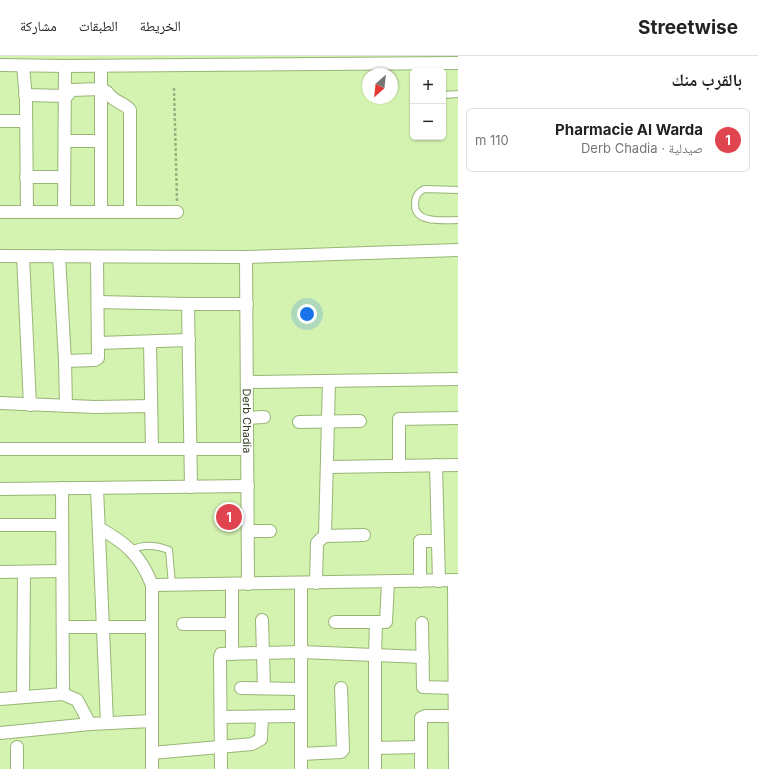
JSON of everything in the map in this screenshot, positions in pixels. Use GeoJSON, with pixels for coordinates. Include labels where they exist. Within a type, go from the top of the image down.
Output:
{"type":"FeatureCollection","features":[{"type":"Feature","properties":{"kind":"street"},"geometry":{"type":"LineString","coordinates":[[0,65],[415,67],[458,63]]}},
{"type":"Feature","properties":{"kind":"street"},"geometry":{"type":"LineString","coordinates":[[23,66],[26,122],[27,212]]}},
{"type":"Feature","properties":{"kind":"street"},"geometry":{"type":"LineString","coordinates":[[64,212],[65,66]]}},
{"type":"Feature","properties":{"kind":"street"},"geometry":{"type":"LineString","coordinates":[[101,66],[101,212]]}},
{"type":"Feature","properties":{"kind":"street"},"geometry":{"type":"LineString","coordinates":[[25,95],[68,96],[71,90],[101,89],[107,92],[112,99],[130,110],[130,212]]}},
{"type":"Feature","properties":{"kind":"street"},"geometry":{"type":"LineString","coordinates":[[0,121],[26,122]]}},
{"type":"Feature","properties":{"kind":"street"},"geometry":{"type":"LineString","coordinates":[[65,141],[101,141]]}},
{"type":"Feature","properties":{"kind":"street"},"geometry":{"type":"LineString","coordinates":[[26,177],[64,177]]}},
{"type":"Feature","properties":{"kind":"street"},"geometry":{"type":"LineString","coordinates":[[0,212],[177,212]]}},
{"type":"Feature","properties":{"kind":"street"},"geometry":{"type":"LineString","coordinates":[[0,256],[246,257],[458,250]]}},
{"type":"Feature","properties":{"kind":"street"},"geometry":{"type":"LineString","coordinates":[[23,256],[30,405]]}},
{"type":"Feature","properties":{"kind":"street"},"geometry":{"type":"LineString","coordinates":[[59,256],[66,406]]}},
{"type":"Feature","properties":{"kind":"street"},"geometry":{"type":"LineString","coordinates":[[65,361],[97,360],[98,358],[97,257]]}},
{"type":"Feature","properties":{"kind":"street","name":"Derb Chadia"},"geometry":{"type":"LineString","coordinates":[[246,257],[248,584]]}},
{"type":"Feature","properties":{"kind":"street"},"geometry":{"type":"LineString","coordinates":[[98,302],[247,304]]}},
{"type":"Feature","properties":{"kind":"street"},"geometry":{"type":"LineString","coordinates":[[188,304],[191,487]]}},
{"type":"Feature","properties":{"kind":"street"},"geometry":{"type":"LineString","coordinates":[[98,343],[189,340]]}},
{"type":"Feature","properties":{"kind":"street"},"geometry":{"type":"LineString","coordinates":[[150,342],[152,449]]}},
{"type":"Feature","properties":{"kind":"street"},"geometry":{"type":"LineString","coordinates":[[247,382],[458,379]]}},
{"type":"Feature","properties":{"kind":"street"},"geometry":{"type":"LineString","coordinates":[[325,536],[329,381]]}},
{"type":"Feature","properties":{"kind":"street"},"geometry":{"type":"LineString","coordinates":[[0,403],[66,406],[151,406]]}},
{"type":"Feature","properties":{"kind":"street"},"geometry":{"type":"LineString","coordinates":[[247,418],[264,417]]}},
{"type":"Feature","properties":{"kind":"street"},"geometry":{"type":"LineString","coordinates":[[399,466],[399,419],[458,418]]}},
{"type":"Feature","properties":{"kind":"street"},"geometry":{"type":"LineString","coordinates":[[299,422],[360,421]]}},
{"type":"Feature","properties":{"kind":"street"},"geometry":{"type":"LineString","coordinates":[[0,449],[248,448]]}},
{"type":"Feature","properties":{"kind":"street"},"geometry":{"type":"LineString","coordinates":[[436,465],[439,581]]}},
{"type":"Feature","properties":{"kind":"street"},"geometry":{"type":"LineString","coordinates":[[327,467],[458,465]]}},
{"type":"Feature","properties":{"kind":"street"},"geometry":{"type":"LineString","coordinates":[[0,489],[248,486]]}},
{"type":"Feature","properties":{"kind":"street"},"geometry":{"type":"LineString","coordinates":[[62,488],[63,694]]}},
{"type":"Feature","properties":{"kind":"street"},"geometry":{"type":"LineString","coordinates":[[97,488],[107,723]]}},
{"type":"Feature","properties":{"kind":"street"},"geometry":{"type":"LineString","coordinates":[[0,525],[62,525]]}},
{"type":"Feature","properties":{"kind":"street"},"geometry":{"type":"LineString","coordinates":[[99,528],[118,539],[131,550],[147,571],[152,585],[152,769]]}},
{"type":"Feature","properties":{"kind":"street"},"geometry":{"type":"LineString","coordinates":[[248,530],[270,531]]}},
{"type":"Feature","properties":{"kind":"street"},"geometry":{"type":"LineString","coordinates":[[316,583],[317,543],[325,536],[364,535]]}},
{"type":"Feature","properties":{"kind":"street"},"geometry":{"type":"LineString","coordinates":[[420,581],[420,542],[438,541]]}},
{"type":"Feature","properties":{"kind":"street"},"geometry":{"type":"LineString","coordinates":[[0,572],[62,571]]}},
{"type":"Feature","properties":{"kind":"street"},"geometry":{"type":"LineString","coordinates":[[23,697],[24,572]]}},
{"type":"Feature","properties":{"kind":"street"},"geometry":{"type":"LineString","coordinates":[[152,585],[301,584],[456,580],[455,769]]}},
{"type":"Feature","properties":{"kind":"street"},"geometry":{"type":"LineString","coordinates":[[335,622],[387,621],[388,582]]}},
{"type":"Feature","properties":{"kind":"street"},"geometry":{"type":"LineString","coordinates":[[232,584],[232,654]]}},
{"type":"Feature","properties":{"kind":"street"},"geometry":{"type":"LineString","coordinates":[[301,584],[302,769]]}},
{"type":"Feature","properties":{"kind":"street"},"geometry":{"type":"LineString","coordinates":[[262,620],[264,688]]}},
{"type":"Feature","properties":{"kind":"street"},"geometry":{"type":"LineString","coordinates":[[375,769],[376,622]]}},
{"type":"Feature","properties":{"kind":"street"},"geometry":{"type":"LineString","coordinates":[[422,623],[423,687],[456,688]]}},
{"type":"Feature","properties":{"kind":"street"},"geometry":{"type":"LineString","coordinates":[[183,624],[232,624]]}},
{"type":"Feature","properties":{"kind":"street"},"geometry":{"type":"LineString","coordinates":[[63,627],[152,627]]}},
{"type":"Feature","properties":{"kind":"street"},"geometry":{"type":"LineString","coordinates":[[222,769],[221,654],[301,652],[422,657]]}},
{"type":"Feature","properties":{"kind":"street"},"geometry":{"type":"LineString","coordinates":[[241,688],[301,689]]}},
{"type":"Feature","properties":{"kind":"street"},"geometry":{"type":"LineString","coordinates":[[301,754],[341,752],[343,750],[341,688]]}},
{"type":"Feature","properties":{"kind":"street"},"geometry":{"type":"LineString","coordinates":[[0,699],[63,694],[77,700],[90,724]]}},
{"type":"Feature","properties":{"kind":"street"},"geometry":{"type":"LineString","coordinates":[[221,717],[301,716]]}},
{"type":"Feature","properties":{"kind":"street"},"geometry":{"type":"LineString","coordinates":[[421,769],[421,718],[455,716]]}},
{"type":"Feature","properties":{"kind":"street"},"geometry":{"type":"LineString","coordinates":[[152,753],[252,744],[261,739],[262,717]]}},
{"type":"Feature","properties":{"kind":"street"},"geometry":{"type":"LineString","coordinates":[[0,733],[90,724],[152,721]]}},
{"type":"Feature","properties":{"kind":"street"},"geometry":{"type":"LineString","coordinates":[[17,747],[17,769]]}},
{"type":"Feature","properties":{"kind":"street"},"geometry":{"type":"LineString","coordinates":[[375,748],[420,747]]}},
{"type":"Feature","properties":{"kind":"lane"},"geometry":{"type":"LineString","coordinates":[[446,94],[458,94]]}},
{"type":"Feature","properties":{"kind":"lane"},"geometry":{"type":"LineString","coordinates":[[458,190],[424,189],[416,196],[415,202],[415,208],[418,215],[424,218],[458,220]]}},
{"type":"Feature","properties":{"kind":"lane"},"geometry":{"type":"LineString","coordinates":[[131,550],[140,546],[152,546],[169,550],[172,585]]}},
{"type":"Feature","properties":{"kind":"path"},"geometry":{"type":"LineString","coordinates":[[174,88],[177,212]]}},
{"type":"Feature","properties":{"kind":"place","name":"Pharmacie Al Warda"},"geometry":{"type":"Point","coordinates":[229,517]}}]}
